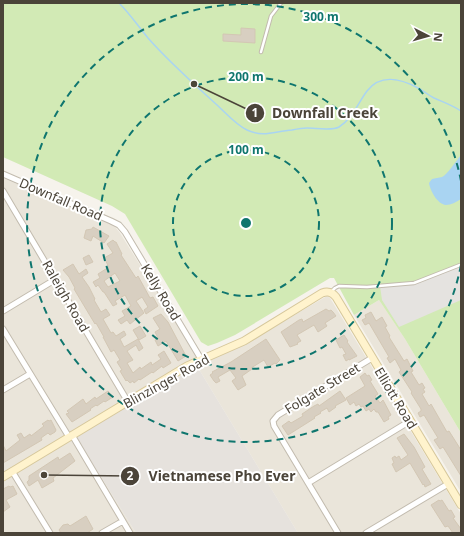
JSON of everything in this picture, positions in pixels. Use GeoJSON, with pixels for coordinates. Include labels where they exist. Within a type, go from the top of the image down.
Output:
{"type":"FeatureCollection","features":[{"type":"Feature","properties":{"kind":"street","name":"Downfall Road"},"geometry":{"type":"LineString","coordinates":[[3,174],[119,225]]}},
{"type":"Feature","properties":{"kind":"street","name":"Raleigh Road"},"geometry":{"type":"LineString","coordinates":[[3,191],[128,402]]}},
{"type":"Feature","properties":{"kind":"street","name":"Kelly Road"},"geometry":{"type":"LineString","coordinates":[[119,225],[125,232],[202,359]]}},
{"type":"Feature","properties":{"kind":"street"},"geometry":{"type":"LineString","coordinates":[[3,311],[56,279]]}},
{"type":"Feature","properties":{"kind":"street","name":"Blinzinger Road"},"geometry":{"type":"LineString","coordinates":[[3,477],[202,359],[240,343],[322,293],[331,293]]}},
{"type":"Feature","properties":{"kind":"street","name":"Elliott Road"},"geometry":{"type":"LineString","coordinates":[[331,293],[336,297],[461,505]]}},
{"type":"Feature","properties":{"kind":"street"},"geometry":{"type":"LineString","coordinates":[[3,329],[130,533]]}},
{"type":"Feature","properties":{"kind":"street","name":"Folgate Street"},"geometry":{"type":"LineString","coordinates":[[308,482],[274,426],[273,420],[278,415],[372,358]]}},
{"type":"Feature","properties":{"kind":"street"},"geometry":{"type":"LineString","coordinates":[[3,390],[30,374]]}},
{"type":"Feature","properties":{"kind":"street"},"geometry":{"type":"LineString","coordinates":[[338,533],[308,482],[410,421]]}},
{"type":"Feature","properties":{"kind":"street"},"geometry":{"type":"LineString","coordinates":[[12,471],[50,533]]}},
{"type":"Feature","properties":{"kind":"street"},"geometry":{"type":"LineString","coordinates":[[366,533],[448,484]]}},
{"type":"Feature","properties":{"kind":"street"},"geometry":{"type":"LineString","coordinates":[[102,533],[123,521]]}},
{"type":"Feature","properties":{"kind":"lane"},"geometry":{"type":"LineString","coordinates":[[261,52],[271,16],[281,3]]}},
{"type":"Feature","properties":{"kind":"lane"},"geometry":{"type":"LineString","coordinates":[[331,293],[339,286],[367,287],[414,283],[460,265]]}},
{"type":"Feature","properties":{"kind":"shaded area"},"geometry":{"type":"Polygon","coordinates":[[[3,178],[110,224],[116,228],[200,361],[245,344],[327,296],[330,298],[461,514],[461,533],[298,533],[197,366],[76,437],[136,533],[3,533],[3,178]]]}},
{"type":"Feature","properties":{"kind":"shaded area"},"geometry":{"type":"Polygon","coordinates":[[[461,265],[461,300],[399,327],[382,300],[380,286],[414,283],[461,265]]]}},
{"type":"Feature","properties":{"kind":"shaded area"},"geometry":{"type":"Polygon","coordinates":[[[379,300],[405,339],[461,433],[461,492],[354,315],[379,300]]]}},
{"type":"Feature","properties":{"kind":"shaded area"},"geometry":{"type":"Polygon","coordinates":[[[197,366],[298,533],[136,533],[76,437],[197,366]]]}},
{"type":"Feature","properties":{"kind":"green space"},"geometry":{"type":"Polygon","coordinates":[[[3,3],[461,3],[461,433],[405,339],[379,300],[354,315],[334,278],[330,278],[235,335],[208,346],[201,342],[125,214],[112,206],[3,157],[3,3]]]}},
{"type":"Feature","properties":{"kind":"water"},"geometry":{"type":"Polygon","coordinates":[[[461,155],[461,199],[450,204],[443,204],[434,196],[429,183],[432,179],[444,176],[461,155]]]}},
{"type":"Feature","properties":{"kind":"building"},"geometry":{"type":"Polygon","coordinates":[[[241,28],[255,29],[255,43],[223,41],[223,34],[241,35],[241,28]]]}},
{"type":"Feature","properties":{"kind":"building"},"geometry":{"type":"Polygon","coordinates":[[[93,227],[109,236],[104,243],[93,236],[91,241],[84,238],[86,230],[92,229],[93,227]]]}},
{"type":"Feature","properties":{"kind":"building"},"geometry":{"type":"Polygon","coordinates":[[[113,240],[116,242],[122,254],[121,255],[136,278],[138,276],[150,298],[153,297],[158,306],[146,314],[144,310],[148,307],[142,297],[136,301],[144,313],[130,324],[127,320],[121,324],[118,320],[125,316],[122,311],[131,306],[125,295],[115,301],[117,304],[113,306],[104,292],[98,285],[96,287],[93,282],[100,278],[98,274],[109,267],[104,258],[113,253],[107,244],[113,240]],[[115,273],[104,281],[108,287],[120,281],[115,273]]]}},
{"type":"Feature","properties":{"kind":"building"},"geometry":{"type":"Polygon","coordinates":[[[89,255],[93,262],[86,265],[83,258],[89,255]]]}},
{"type":"Feature","properties":{"kind":"building"},"geometry":{"type":"Polygon","coordinates":[[[73,264],[79,274],[86,269],[88,273],[82,277],[89,287],[101,312],[106,309],[110,315],[103,319],[111,333],[113,332],[116,336],[124,331],[126,335],[120,339],[124,347],[138,339],[143,348],[139,351],[136,345],[127,351],[133,360],[127,363],[133,373],[140,367],[141,369],[151,362],[152,365],[161,359],[158,355],[164,351],[171,363],[163,368],[162,366],[153,373],[152,372],[134,383],[133,381],[130,383],[127,380],[126,381],[117,362],[120,360],[114,350],[111,352],[96,323],[95,324],[74,289],[75,288],[69,277],[63,270],[73,264]]]}},
{"type":"Feature","properties":{"kind":"building"},"geometry":{"type":"Polygon","coordinates":[[[326,309],[329,311],[331,310],[336,316],[325,323],[327,326],[318,332],[314,325],[297,335],[301,341],[290,347],[281,332],[299,320],[302,319],[303,322],[326,309]]]}},
{"type":"Feature","properties":{"kind":"building"},"geometry":{"type":"Polygon","coordinates":[[[371,312],[376,321],[382,317],[387,326],[385,327],[390,336],[389,337],[404,361],[407,359],[413,371],[411,372],[419,385],[422,383],[425,388],[423,389],[425,392],[422,394],[429,406],[431,404],[447,432],[449,431],[461,450],[461,476],[443,447],[440,449],[434,440],[438,438],[424,415],[420,417],[418,413],[421,409],[399,372],[401,370],[395,359],[390,363],[387,358],[389,357],[369,323],[365,325],[362,320],[366,318],[365,315],[371,312]]]}},
{"type":"Feature","properties":{"kind":"building"},"geometry":{"type":"Polygon","coordinates":[[[161,314],[168,322],[186,356],[178,361],[166,341],[158,346],[155,340],[158,338],[155,332],[160,329],[153,318],[161,314]]]}},
{"type":"Feature","properties":{"kind":"building"},"geometry":{"type":"Polygon","coordinates":[[[140,326],[146,336],[139,340],[133,330],[140,326]]]}},
{"type":"Feature","properties":{"kind":"building"},"geometry":{"type":"Polygon","coordinates":[[[344,335],[357,356],[346,361],[343,355],[346,354],[342,347],[340,348],[336,340],[344,335]]]}},
{"type":"Feature","properties":{"kind":"building"},"geometry":{"type":"Polygon","coordinates":[[[266,339],[280,360],[276,364],[275,363],[268,367],[264,360],[251,368],[252,369],[242,376],[246,385],[238,390],[232,381],[236,378],[230,370],[218,377],[220,381],[216,383],[214,381],[210,375],[213,373],[212,372],[231,362],[266,339]]]}},
{"type":"Feature","properties":{"kind":"building"},"geometry":{"type":"Polygon","coordinates":[[[365,373],[367,376],[369,375],[372,380],[370,381],[378,394],[375,396],[380,403],[383,400],[391,415],[388,417],[389,419],[384,422],[378,412],[374,409],[371,412],[369,409],[366,411],[363,406],[361,407],[359,404],[356,406],[354,402],[350,405],[346,398],[365,386],[360,377],[365,373]]]}},
{"type":"Feature","properties":{"kind":"building"},"geometry":{"type":"Polygon","coordinates":[[[108,391],[113,397],[97,406],[96,405],[72,422],[66,414],[69,413],[67,411],[83,399],[86,404],[95,397],[96,399],[108,391]]]}},
{"type":"Feature","properties":{"kind":"building"},"geometry":{"type":"Polygon","coordinates":[[[340,391],[346,400],[335,406],[336,407],[329,412],[327,408],[320,412],[321,413],[314,417],[315,418],[288,435],[282,426],[289,421],[291,423],[303,416],[302,414],[318,404],[319,406],[340,391]]]}},
{"type":"Feature","properties":{"kind":"building"},"geometry":{"type":"Polygon","coordinates":[[[48,420],[51,420],[56,430],[55,432],[50,435],[48,433],[41,438],[42,440],[3,463],[3,445],[6,451],[20,440],[17,435],[21,433],[24,438],[30,434],[31,436],[44,426],[42,424],[48,420]]]}},
{"type":"Feature","properties":{"kind":"building"},"geometry":{"type":"Polygon","coordinates":[[[404,434],[414,447],[425,467],[422,469],[431,484],[425,487],[410,463],[396,472],[392,464],[394,463],[392,458],[395,456],[396,458],[399,456],[401,460],[408,455],[397,438],[404,434]]]}},
{"type":"Feature","properties":{"kind":"building"},"geometry":{"type":"Polygon","coordinates":[[[70,453],[75,461],[53,478],[54,481],[42,488],[38,480],[29,486],[27,482],[29,480],[29,476],[58,457],[59,460],[70,453]]]}},
{"type":"Feature","properties":{"kind":"building"},"geometry":{"type":"Polygon","coordinates":[[[13,486],[17,494],[6,500],[10,507],[3,512],[3,489],[13,486]]]}},
{"type":"Feature","properties":{"kind":"building"},"geometry":{"type":"Polygon","coordinates":[[[439,500],[442,500],[449,511],[451,510],[455,517],[453,518],[461,529],[461,532],[453,533],[448,526],[445,527],[431,505],[439,500]]]}},
{"type":"Feature","properties":{"kind":"building"},"geometry":{"type":"Polygon","coordinates":[[[86,516],[93,529],[87,533],[61,533],[59,530],[63,525],[68,524],[70,526],[86,516]]]}},
{"type":"Feature","properties":{"kind":"waterway"},"geometry":{"type":"LineString","coordinates":[[119,3],[148,38],[173,64],[235,122],[243,128],[259,134],[303,128],[328,129],[339,127],[352,115],[367,91],[373,85],[378,82],[391,79],[412,85],[461,111]]}},
{"type":"Feature","properties":{"kind":"place","name":"Downfall Creek"},"geometry":{"type":"Point","coordinates":[194,84]}},
{"type":"Feature","properties":{"kind":"place","name":"Vietnamese Pho Ever"},"geometry":{"type":"Point","coordinates":[44,475]}}]}
